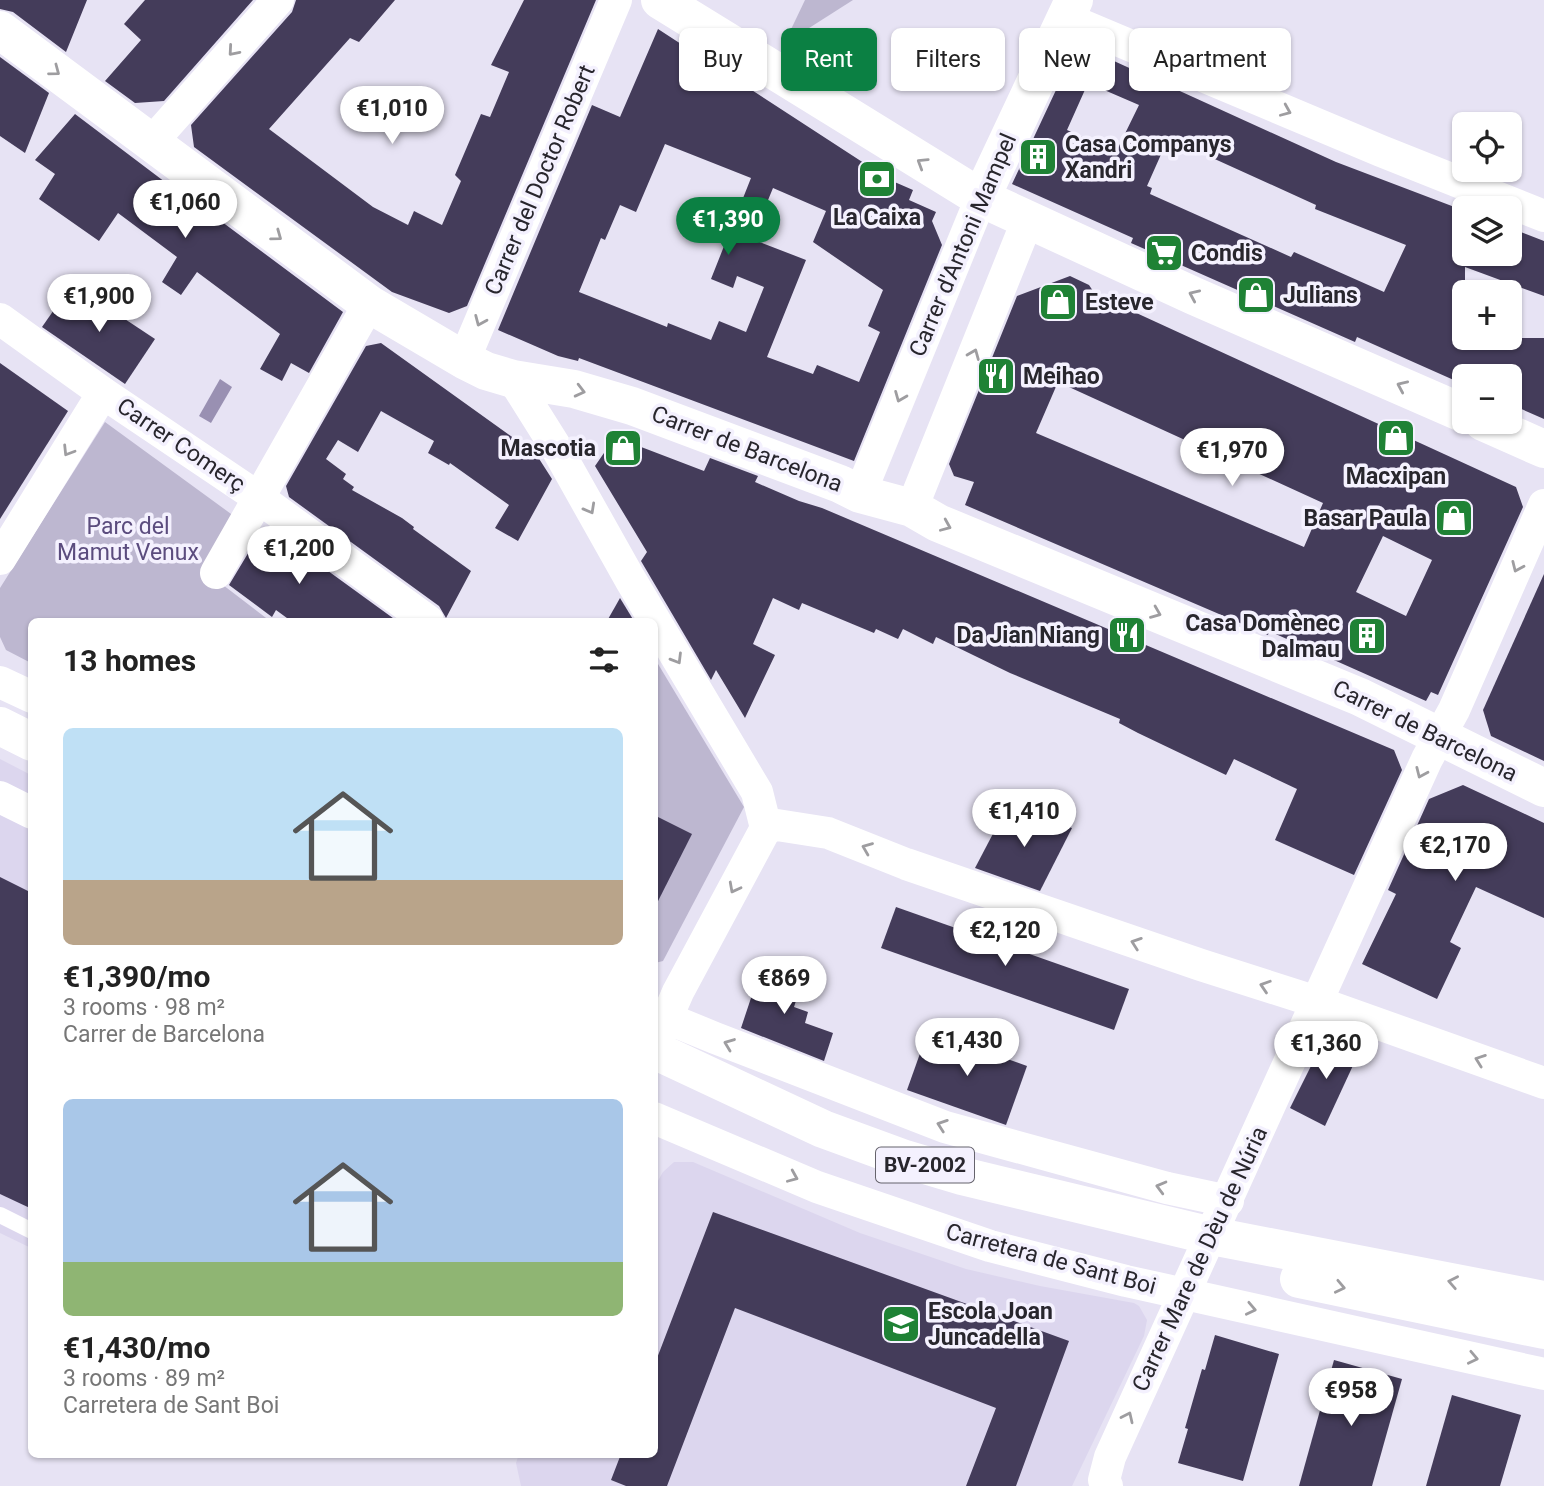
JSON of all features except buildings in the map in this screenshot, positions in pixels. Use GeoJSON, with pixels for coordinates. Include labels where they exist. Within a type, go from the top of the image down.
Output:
{"type":"FeatureCollection","features":[{"type":"Feature","properties":{"kind":"street"},"geometry":{"type":"LineString","coordinates":[[151,143],[278,0]]}},
{"type":"Feature","properties":{"kind":"street","name":"Carrer del Doctor Robert"},"geometry":{"type":"LineString","coordinates":[[464,360],[616,0]]}},
{"type":"Feature","properties":{"kind":"street"},"geometry":{"type":"LineString","coordinates":[[660,0],[981,198],[1194,296],[1452,408]]}},
{"type":"Feature","properties":{"kind":"street"},"geometry":{"type":"LineString","coordinates":[[1069,9],[1381,152],[1544,216]]}},
{"type":"Feature","properties":{"kind":"street","name":"Carrer d'Antoni Mampel"},"geometry":{"type":"LineString","coordinates":[[860,494],[981,198],[1069,9]]}},
{"type":"Feature","properties":{"kind":"street","name":"Carrer de Barcelona"},"geometry":{"type":"LineString","coordinates":[[0,30],[369,304],[486,371],[513,379],[574,389],[632,405],[841,484],[860,494],[912,508],[938,523],[1360,697],[1544,788]]}},
{"type":"Feature","properties":{"kind":"street"},"geometry":{"type":"LineString","coordinates":[[912,508],[1028,219]]}},
{"type":"Feature","properties":{"kind":"street"},"geometry":{"type":"LineString","coordinates":[[216,573],[369,304]]}},
{"type":"Feature","properties":{"kind":"street","name":"Carrer Comerç"},"geometry":{"type":"LineString","coordinates":[[0,319],[259,498],[424,618]]}},
{"type":"Feature","properties":{"kind":"street"},"geometry":{"type":"LineString","coordinates":[[513,379],[557,449],[653,618]]}},
{"type":"Feature","properties":{"kind":"street"},"geometry":{"type":"LineString","coordinates":[[0,559],[96,387]]}},
{"type":"Feature","properties":{"kind":"street"},"geometry":{"type":"LineString","coordinates":[[1510,434],[1544,449]]}},
{"type":"Feature","properties":{"kind":"street","name":"Carrer Mare de Dèu de Núria"},"geometry":{"type":"LineString","coordinates":[[1105,1483],[1110,1457],[1427,760],[1454,710],[1544,505]]}},
{"type":"Feature","properties":{"kind":"street"},"geometry":{"type":"LineString","coordinates":[[658,626],[757,792],[766,828],[658,1030]]}},
{"type":"Feature","properties":{"kind":"street"},"geometry":{"type":"LineString","coordinates":[[0,682],[28,696]]}},
{"type":"Feature","properties":{"kind":"street"},"geometry":{"type":"LineString","coordinates":[[0,726],[28,740]]}},
{"type":"Feature","properties":{"kind":"street"},"geometry":{"type":"LineString","coordinates":[[0,749],[28,763]]}},
{"type":"Feature","properties":{"kind":"street"},"geometry":{"type":"LineString","coordinates":[[0,797],[28,811]]}},
{"type":"Feature","properties":{"kind":"street"},"geometry":{"type":"LineString","coordinates":[[766,828],[777,825],[828,833],[906,864],[1317,1002],[1544,1083]]}},
{"type":"Feature","properties":{"kind":"street"},"geometry":{"type":"LineString","coordinates":[[658,1032],[945,1127],[1167,1188],[1228,1201]]}},
{"type":"Feature","properties":{"kind":"street","name":"BV-2002"},"geometry":{"type":"LineString","coordinates":[[658,1033],[824,1129],[905,1159],[1068,1203],[1207,1247],[1544,1330]]}},
{"type":"Feature","properties":{"kind":"street","name":"BV-2002"},"geometry":{"type":"LineString","coordinates":[[658,1079],[716,1106],[841,1157],[934,1190],[1058,1226],[1544,1300]]}},
{"type":"Feature","properties":{"kind":"street","name":"Carretera de Sant Boi"},"geometry":{"type":"LineString","coordinates":[[658,1120],[817,1187],[990,1246],[1184,1294],[1544,1374]]}},
{"type":"Feature","properties":{"kind":"lane"},"geometry":{"type":"LineString","coordinates":[[0,1215],[28,1229]]}},
{"type":"Feature","properties":{"kind":"shaded area"},"geometry":{"type":"Polygon","coordinates":[[[220,379],[232,387],[211,423],[199,416],[220,379]]]}},
{"type":"Feature","properties":{"kind":"shaded area"},"geometry":{"type":"Polygon","coordinates":[[[0,759],[28,773],[28,1247],[0,1233],[0,759]]]}},
{"type":"Feature","properties":{"kind":"shaded area","name":"Escola Joan Juncadella"},"geometry":{"type":"Polygon","coordinates":[[[674,1162],[693,1162],[860,1233],[966,1269],[1139,1306],[1147,1320],[1144,1336],[1072,1486],[521,1486],[516,1463],[518,1458],[658,1458],[658,1181],[674,1162]]]}},
{"type":"Feature","properties":{"kind":"green space"},"geometry":{"type":"Polygon","coordinates":[[[805,0],[853,0],[809,28],[792,28],[805,0]]]}},
{"type":"Feature","properties":{"kind":"green space","name":"Parc del Mamut Venux"},"geometry":{"type":"Polygon","coordinates":[[[105,422],[238,519],[206,572],[266,618],[28,618],[28,661],[6,650],[0,637],[0,588],[105,422]]]}},
{"type":"Feature","properties":{"kind":"green space"},"geometry":{"type":"Polygon","coordinates":[[[658,664],[744,807],[663,961],[658,962],[658,664]]]}},
{"type":"Feature","properties":{"kind":"place","name":"Casa Companys Xandri"},"geometry":{"type":"Point","coordinates":[1038,157]}},
{"type":"Feature","properties":{"kind":"place","name":"La Caixa"},"geometry":{"type":"Point","coordinates":[877,179]}},
{"type":"Feature","properties":{"kind":"place","name":"Condis"},"geometry":{"type":"Point","coordinates":[1164,253]}},
{"type":"Feature","properties":{"kind":"place","name":"Julians"},"geometry":{"type":"Point","coordinates":[1256,295]}},
{"type":"Feature","properties":{"kind":"place","name":"Esteve"},"geometry":{"type":"Point","coordinates":[1058,302]}},
{"type":"Feature","properties":{"kind":"place","name":"Meihao"},"geometry":{"type":"Point","coordinates":[996,376]}},
{"type":"Feature","properties":{"kind":"place","name":"Macxipan"},"geometry":{"type":"Point","coordinates":[1396,438]}},
{"type":"Feature","properties":{"kind":"place","name":"Mascotia"},"geometry":{"type":"Point","coordinates":[623,448]}},
{"type":"Feature","properties":{"kind":"place","name":"Basar Paula"},"geometry":{"type":"Point","coordinates":[1454,518]}},
{"type":"Feature","properties":{"kind":"place","name":"Da Jian Niang"},"geometry":{"type":"Point","coordinates":[1127,635]}},
{"type":"Feature","properties":{"kind":"place","name":"Casa Domènec Dalmau"},"geometry":{"type":"Point","coordinates":[1367,636]}},
{"type":"Feature","properties":{"kind":"place","name":"Escola Joan Juncadella"},"geometry":{"type":"Point","coordinates":[901,1324]}}]}
